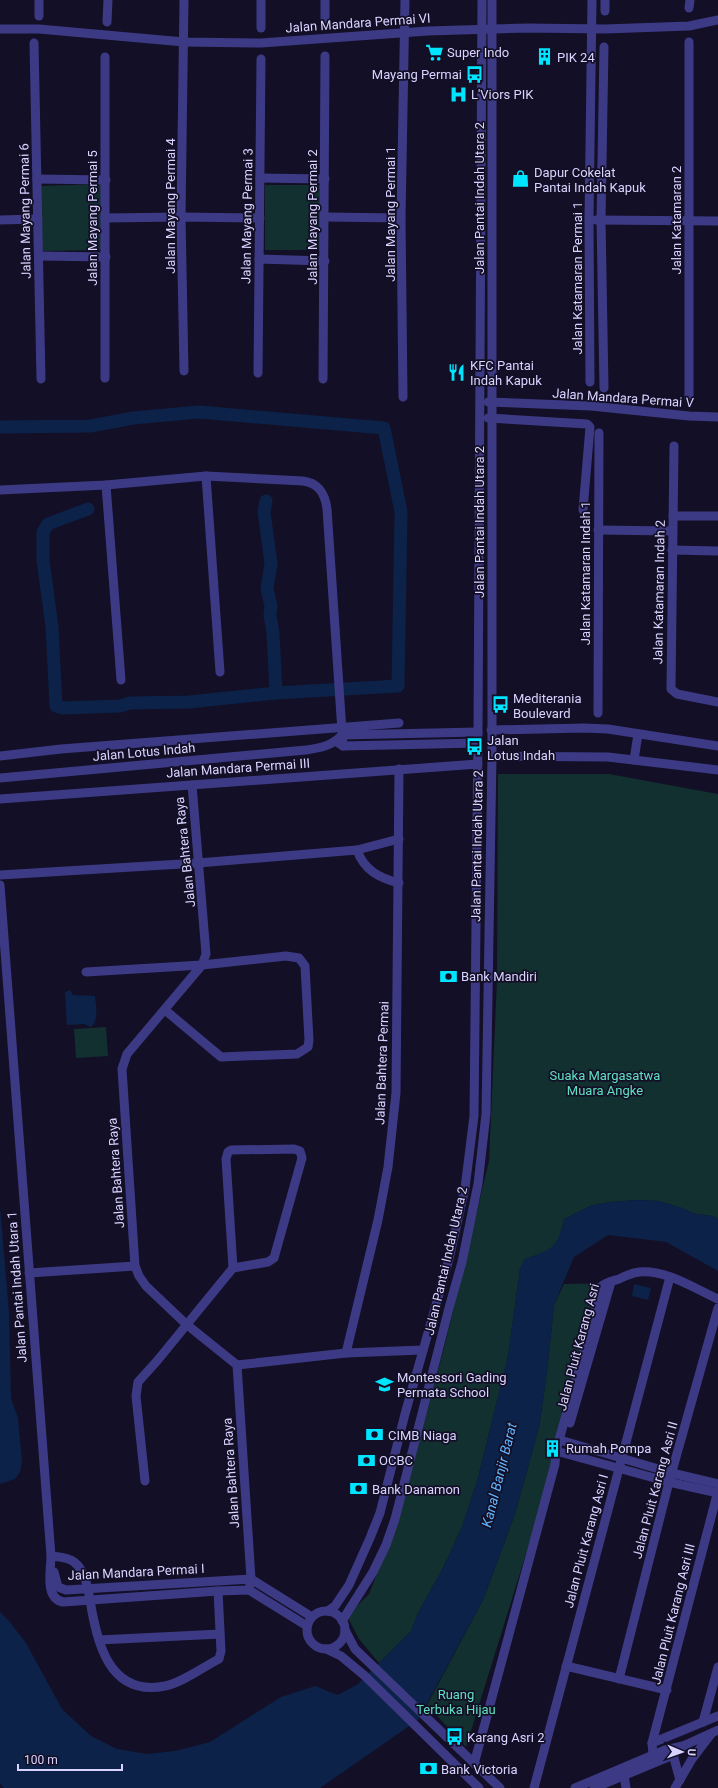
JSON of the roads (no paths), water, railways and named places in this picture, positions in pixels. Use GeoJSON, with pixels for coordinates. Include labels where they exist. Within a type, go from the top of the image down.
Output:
{"type":"FeatureCollection","features":[{"type":"Feature","properties":{"kind":"street"},"geometry":{"type":"LineString","coordinates":[[39,0],[39,16]]}},
{"type":"Feature","properties":{"kind":"street"},"geometry":{"type":"LineString","coordinates":[[108,0],[108,22]]}},
{"type":"Feature","properties":{"kind":"street","name":"Jalan Mayang Permai 4"},"geometry":{"type":"LineString","coordinates":[[184,0],[181,216],[184,371]]}},
{"type":"Feature","properties":{"kind":"street"},"geometry":{"type":"LineString","coordinates":[[261,0],[261,28]]}},
{"type":"Feature","properties":{"kind":"street"},"geometry":{"type":"LineString","coordinates":[[325,0],[325,23]]}},
{"type":"Feature","properties":{"kind":"street","name":"Jalan Mayang Permai 1"},"geometry":{"type":"LineString","coordinates":[[403,397],[402,218],[406,0]]}},
{"type":"Feature","properties":{"kind":"street","name":"Jalan Pantai Indah Utara 2"},"geometry":{"type":"LineString","coordinates":[[330,1610],[341,1598],[349,1585],[380,1513],[405,1414],[449,1259],[465,1188],[474,1116],[478,764],[478,402],[482,0]]}},
{"type":"Feature","properties":{"kind":"street","name":"Jalan Pantai Indah Utara 2"},"geometry":{"type":"LineString","coordinates":[[344,1623],[373,1572],[386,1545],[395,1519],[462,1262],[478,1184],[486,1114],[492,756],[492,0]]}},
{"type":"Feature","properties":{"kind":"street","name":"Jalan Katamaran Permai 1"},"geometry":{"type":"LineString","coordinates":[[590,382],[589,220],[592,0]]}},
{"type":"Feature","properties":{"kind":"street"},"geometry":{"type":"LineString","coordinates":[[605,0],[605,11]]}},
{"type":"Feature","properties":{"kind":"street","name":"Jalan Mandara Permai VI"},"geometry":{"type":"LineString","coordinates":[[0,29],[39,29],[184,42],[261,43],[405,32],[482,29],[591,29],[689,26],[718,20]]}},
{"type":"Feature","properties":{"kind":"street","name":"Jalan Katamaran 2"},"geometry":{"type":"LineString","coordinates":[[689,42],[689,398]]}},
{"type":"Feature","properties":{"kind":"street","name":"Jalan Mayang Permai 6"},"geometry":{"type":"LineString","coordinates":[[34,43],[41,379]]}},
{"type":"Feature","properties":{"kind":"street"},"geometry":{"type":"LineString","coordinates":[[604,47],[601,220],[604,388]]}},
{"type":"Feature","properties":{"kind":"street","name":"Jalan Mayang Permai 2"},"geometry":{"type":"LineString","coordinates":[[323,378],[326,56]]}},
{"type":"Feature","properties":{"kind":"street","name":"Jalan Mayang Permai 5"},"geometry":{"type":"LineString","coordinates":[[105,57],[105,378]]}},
{"type":"Feature","properties":{"kind":"street","name":"Jalan Mayang Permai 3"},"geometry":{"type":"LineString","coordinates":[[258,373],[262,59]]}},
{"type":"Feature","properties":{"kind":"street"},"geometry":{"type":"LineString","coordinates":[[260,178],[324,179]]}},
{"type":"Feature","properties":{"kind":"street"},"geometry":{"type":"LineString","coordinates":[[37,179],[106,180]]}},
{"type":"Feature","properties":{"kind":"street"},"geometry":{"type":"LineString","coordinates":[[106,218],[181,216],[260,218]]}},
{"type":"Feature","properties":{"kind":"street"},"geometry":{"type":"LineString","coordinates":[[325,218],[402,218]]}},
{"type":"Feature","properties":{"kind":"street"},"geometry":{"type":"LineString","coordinates":[[0,220],[38,219]]}},
{"type":"Feature","properties":{"kind":"street"},"geometry":{"type":"LineString","coordinates":[[589,220],[718,221]]}},
{"type":"Feature","properties":{"kind":"street"},"geometry":{"type":"LineString","coordinates":[[38,256],[106,257]]}},
{"type":"Feature","properties":{"kind":"street"},"geometry":{"type":"LineString","coordinates":[[260,259],[325,261]]}},
{"type":"Feature","properties":{"kind":"street","name":"Jalan Mandara Permai V"},"geometry":{"type":"LineString","coordinates":[[478,402],[590,406],[689,416],[718,417]]}},
{"type":"Feature","properties":{"kind":"street","name":"Jalan Katamaran Indah 1"},"geometry":{"type":"LineString","coordinates":[[478,418],[587,424],[590,427],[583,510]]}},
{"type":"Feature","properties":{"kind":"street","name":"Jalan Katamaran Indah 1"},"geometry":{"type":"LineString","coordinates":[[598,713],[599,433]]}},
{"type":"Feature","properties":{"kind":"street","name":"Jalan Katamaran Indah 2"},"geometry":{"type":"LineString","coordinates":[[674,446],[670,684],[672,691],[677,694],[718,702]]}},
{"type":"Feature","properties":{"kind":"street"},"geometry":{"type":"LineString","coordinates":[[206,476],[220,672]]}},
{"type":"Feature","properties":{"kind":"street"},"geometry":{"type":"LineString","coordinates":[[0,490],[106,485],[206,476],[303,481],[310,482],[319,488],[325,496],[328,516],[341,712],[341,738]]}},
{"type":"Feature","properties":{"kind":"street"},"geometry":{"type":"LineString","coordinates":[[106,485],[121,680]]}},
{"type":"Feature","properties":{"kind":"street"},"geometry":{"type":"LineString","coordinates":[[673,516],[718,516]]}},
{"type":"Feature","properties":{"kind":"street"},"geometry":{"type":"LineString","coordinates":[[598,530],[672,531]]}},
{"type":"Feature","properties":{"kind":"street"},"geometry":{"type":"LineString","coordinates":[[672,550],[718,551]]}},
{"type":"Feature","properties":{"kind":"street"},"geometry":{"type":"LineString","coordinates":[[478,743],[483,732],[484,707],[491,700]]}},
{"type":"Feature","properties":{"kind":"street"},"geometry":{"type":"LineString","coordinates":[[0,756],[61,749],[341,738],[399,723]]}},
{"type":"Feature","properties":{"kind":"street"},"geometry":{"type":"LineString","coordinates":[[491,730],[583,728],[608,729],[718,746]]}},
{"type":"Feature","properties":{"kind":"street","name":"Jalan Lotus Indah"},"geometry":{"type":"LineString","coordinates":[[0,778],[306,750],[324,747],[341,738],[478,732]]}},
{"type":"Feature","properties":{"kind":"street"},"geometry":{"type":"LineString","coordinates":[[634,760],[638,734]]}},
{"type":"Feature","properties":{"kind":"street","name":"Jalan Lotus Indah"},"geometry":{"type":"LineString","coordinates":[[341,738],[478,743]]}},
{"type":"Feature","properties":{"kind":"street"},"geometry":{"type":"LineString","coordinates":[[492,756],[608,757],[718,770]]}},
{"type":"Feature","properties":{"kind":"street","name":"Jalan Mandara Permai III"},"geometry":{"type":"LineString","coordinates":[[0,799],[478,764]]}},
{"type":"Feature","properties":{"kind":"street","name":"Jalan Bahtera Permai"},"geometry":{"type":"LineString","coordinates":[[346,1353],[378,1220],[392,1137],[396,1093],[399,769]]}},
{"type":"Feature","properties":{"kind":"street","name":"Jalan Bahtera Raya"},"geometry":{"type":"LineString","coordinates":[[192,785],[206,954],[202,965],[127,1054],[122,1069],[135,1266],[138,1276],[146,1286],[186,1324],[237,1365],[251,1579]]}},
{"type":"Feature","properties":{"kind":"street"},"geometry":{"type":"LineString","coordinates":[[0,874],[198,863],[357,850],[399,839]]}},
{"type":"Feature","properties":{"kind":"street"},"geometry":{"type":"LineString","coordinates":[[357,850],[360,859],[369,870],[385,880],[399,883]]}},
{"type":"Feature","properties":{"kind":"street","name":"Jalan Pantai Indah Utara 1"},"geometry":{"type":"LineString","coordinates":[[0,884],[51,1567]]}},
{"type":"Feature","properties":{"kind":"street"},"geometry":{"type":"LineString","coordinates":[[86,972],[202,965],[286,956],[299,958],[305,966],[309,1040],[308,1047],[297,1054],[221,1057],[165,1010]]}},
{"type":"Feature","properties":{"kind":"street"},"geometry":{"type":"LineString","coordinates":[[145,1481],[136,1387],[138,1382],[233,1268],[268,1262],[274,1258],[302,1158],[300,1151],[294,1149],[230,1150],[228,1152],[226,1159],[233,1268]]}},
{"type":"Feature","properties":{"kind":"street"},"geometry":{"type":"LineString","coordinates":[[29,1273],[135,1266]]}},
{"type":"Feature","properties":{"kind":"street","name":"Jalan Pluit Karang Asri"},"geometry":{"type":"LineString","coordinates":[[474,1764],[555,1464],[601,1303],[611,1282],[638,1272],[653,1273],[670,1277]]}},
{"type":"Feature","properties":{"kind":"street"},"geometry":{"type":"LineString","coordinates":[[670,1277],[718,1299]]}},
{"type":"Feature","properties":{"kind":"street","name":"Jalan Pluit Karang Asri I"},"geometry":{"type":"LineString","coordinates":[[534,1788],[670,1277]]}},
{"type":"Feature","properties":{"kind":"street","name":"Jalan Pluit Karang Asri II"},"geometry":{"type":"LineString","coordinates":[[619,1679],[672,1473],[718,1308]]}},
{"type":"Feature","properties":{"kind":"street"},"geometry":{"type":"LineString","coordinates":[[237,1365],[346,1353],[424,1350]]}},
{"type":"Feature","properties":{"kind":"street"},"geometry":{"type":"LineString","coordinates":[[562,1441],[672,1473],[718,1484]]}},
{"type":"Feature","properties":{"kind":"street"},"geometry":{"type":"LineString","coordinates":[[559,1452],[670,1482],[718,1492]]}},
{"type":"Feature","properties":{"kind":"street","name":"Jalan Pluit Karang Asri III"},"geometry":{"type":"LineString","coordinates":[[652,1743],[718,1492]]}},
{"type":"Feature","properties":{"kind":"street"},"geometry":{"type":"LineString","coordinates":[[50,1556],[61,1557],[74,1561],[79,1566],[88,1588],[99,1640],[109,1665],[119,1678],[137,1687],[164,1686],[175,1683],[219,1659],[222,1651],[218,1591]]}},
{"type":"Feature","properties":{"kind":"street","name":"Jalan Mandara Permai I"},"geometry":{"type":"LineString","coordinates":[[51,1567],[56,1582],[62,1589],[66,1590],[251,1579]]}},
{"type":"Feature","properties":{"kind":"street","name":"Jalan Mandara Permai I"},"geometry":{"type":"LineString","coordinates":[[51,1567],[49,1572],[50,1585],[55,1598],[63,1602],[249,1590]]}},
{"type":"Feature","properties":{"kind":"street"},"geometry":{"type":"LineString","coordinates":[[307,1626],[286,1606],[251,1579],[249,1590],[286,1606],[312,1617]]}},
{"type":"Feature","properties":{"kind":"street"},"geometry":{"type":"LineString","coordinates":[[479,1788],[365,1676],[342,1656],[318,1647],[310,1640],[307,1633],[307,1626],[316,1613],[330,1610],[344,1623],[355,1649],[500,1788]]}},
{"type":"Feature","properties":{"kind":"street"},"geometry":{"type":"LineString","coordinates":[[326,1649],[337,1645],[344,1636],[344,1623]]}},
{"type":"Feature","properties":{"kind":"street"},"geometry":{"type":"LineString","coordinates":[[99,1640],[220,1634]]}},
{"type":"Feature","properties":{"kind":"street"},"geometry":{"type":"LineString","coordinates":[[566,1666],[667,1690]]}},
{"type":"Feature","properties":{"kind":"street"},"geometry":{"type":"LineString","coordinates":[[703,1722],[718,1667]]}},
{"type":"Feature","properties":{"kind":"street"},"geometry":{"type":"LineString","coordinates":[[653,1755],[652,1743],[718,1716]]}},
{"type":"Feature","properties":{"kind":"street"},"geometry":{"type":"LineString","coordinates":[[594,1788],[624,1776],[715,1731]]}},
{"type":"Feature","properties":{"kind":"street"},"geometry":{"type":"LineString","coordinates":[[677,1784],[692,1759],[715,1731]]}},
{"type":"Feature","properties":{"kind":"street"},"geometry":{"type":"LineString","coordinates":[[672,1752],[677,1784]]}},
{"type":"Feature","properties":{"kind":"street"},"geometry":{"type":"LineString","coordinates":[[575,1788],[653,1755],[672,1752]]}},
{"type":"Feature","properties":{"kind":"street"},"geometry":{"type":"LineString","coordinates":[[624,1776],[626,1788]]}},
{"type":"Feature","properties":{"kind":"water"},"geometry":{"type":"Polygon","coordinates":[[[70,990],[73,995],[95,996],[96,1017],[94,1024],[91,1027],[84,1024],[67,1025],[65,992],[70,990]]]}},
{"type":"Feature","properties":{"kind":"water","name":"Kanal Banjir Barat"},"geometry":{"type":"Polygon","coordinates":[[[638,1200],[658,1201],[696,1214],[712,1216],[718,1219],[718,1271],[666,1242],[608,1235],[574,1257],[554,1305],[547,1372],[539,1427],[515,1514],[483,1600],[418,1720],[320,1788],[4,1788],[0,1783],[0,1612],[26,1643],[62,1709],[91,1736],[117,1749],[147,1754],[175,1751],[210,1742],[281,1697],[315,1686],[338,1695],[358,1684],[411,1631],[418,1613],[443,1568],[462,1527],[478,1478],[508,1356],[520,1269],[525,1259],[548,1250],[556,1242],[562,1229],[564,1219],[590,1206],[610,1202],[638,1200]]]}},
{"type":"Feature","properties":{"kind":"water"},"geometry":{"type":"Polygon","coordinates":[[[0,1207],[9,1312],[11,1398],[18,1418],[22,1461],[20,1472],[15,1479],[0,1484],[0,1207]]]}},
{"type":"Feature","properties":{"kind":"water"},"geometry":{"type":"Polygon","coordinates":[[[634,1284],[651,1288],[648,1300],[632,1296],[634,1284]]]}},
{"type":"Feature","properties":{"kind":"waterway"},"geometry":{"type":"LineString","coordinates":[[0,427],[91,426],[133,418],[199,412],[384,428],[401,512],[398,686],[276,693],[189,702],[130,703],[120,706],[63,708],[56,706],[52,627],[43,560],[43,532],[48,524],[88,509]]}},
{"type":"Feature","properties":{"kind":"waterway"},"geometry":{"type":"LineString","coordinates":[[266,501],[264,512],[271,564],[267,588],[271,606],[270,615],[273,633],[276,693]]}},
{"type":"Feature","properties":{"kind":"place","name":"Super Indo"},"geometry":{"type":"Point","coordinates":[434,52]}},
{"type":"Feature","properties":{"kind":"place","name":"PIK 24"},"geometry":{"type":"Point","coordinates":[544,57]}},
{"type":"Feature","properties":{"kind":"place","name":"Mayang Permai"},"geometry":{"type":"Point","coordinates":[475,74]}},
{"type":"Feature","properties":{"kind":"place","name":"L'Viors PIK"},"geometry":{"type":"Point","coordinates":[458,94]}},
{"type":"Feature","properties":{"kind":"place","name":"Dapur Cokelat Pantai Indah Kapuk"},"geometry":{"type":"Point","coordinates":[521,179]}},
{"type":"Feature","properties":{"kind":"place","name":"KFC Pantai Indah Kapuk"},"geometry":{"type":"Point","coordinates":[457,372]}},
{"type":"Feature","properties":{"kind":"place","name":"Mediterania Boulevard"},"geometry":{"type":"Point","coordinates":[500,705]}},
{"type":"Feature","properties":{"kind":"place","name":"Jalan Lotus Indah"},"geometry":{"type":"Point","coordinates":[474,747]}},
{"type":"Feature","properties":{"kind":"place","name":"Bank Mandiri"},"geometry":{"type":"Point","coordinates":[448,976]}},
{"type":"Feature","properties":{"kind":"place","name":"Montessori Gading Permata School"},"geometry":{"type":"Point","coordinates":[384,1384]}},
{"type":"Feature","properties":{"kind":"place","name":"CIMB Niaga"},"geometry":{"type":"Point","coordinates":[375,1435]}},
{"type":"Feature","properties":{"kind":"place","name":"Rumah Pompa"},"geometry":{"type":"Point","coordinates":[553,1448]}},
{"type":"Feature","properties":{"kind":"place","name":"OCBC"},"geometry":{"type":"Point","coordinates":[366,1460]}},
{"type":"Feature","properties":{"kind":"place","name":"Bank Danamon"},"geometry":{"type":"Point","coordinates":[359,1489]}},
{"type":"Feature","properties":{"kind":"place","name":"Karang Asri 2"},"geometry":{"type":"Point","coordinates":[454,1737]}},
{"type":"Feature","properties":{"kind":"place","name":"Bank Victoria"},"geometry":{"type":"Point","coordinates":[428,1769]}},
{"type":"Feature","properties":{"kind":"park label","name":"Suaka Margasatwa Muara Angke"},"geometry":{"type":"Point","coordinates":[605,1082]}},
{"type":"Feature","properties":{"kind":"park label","name":"Ruang Terbuka Hijau"},"geometry":{"type":"Point","coordinates":[456,1702]}}]}
